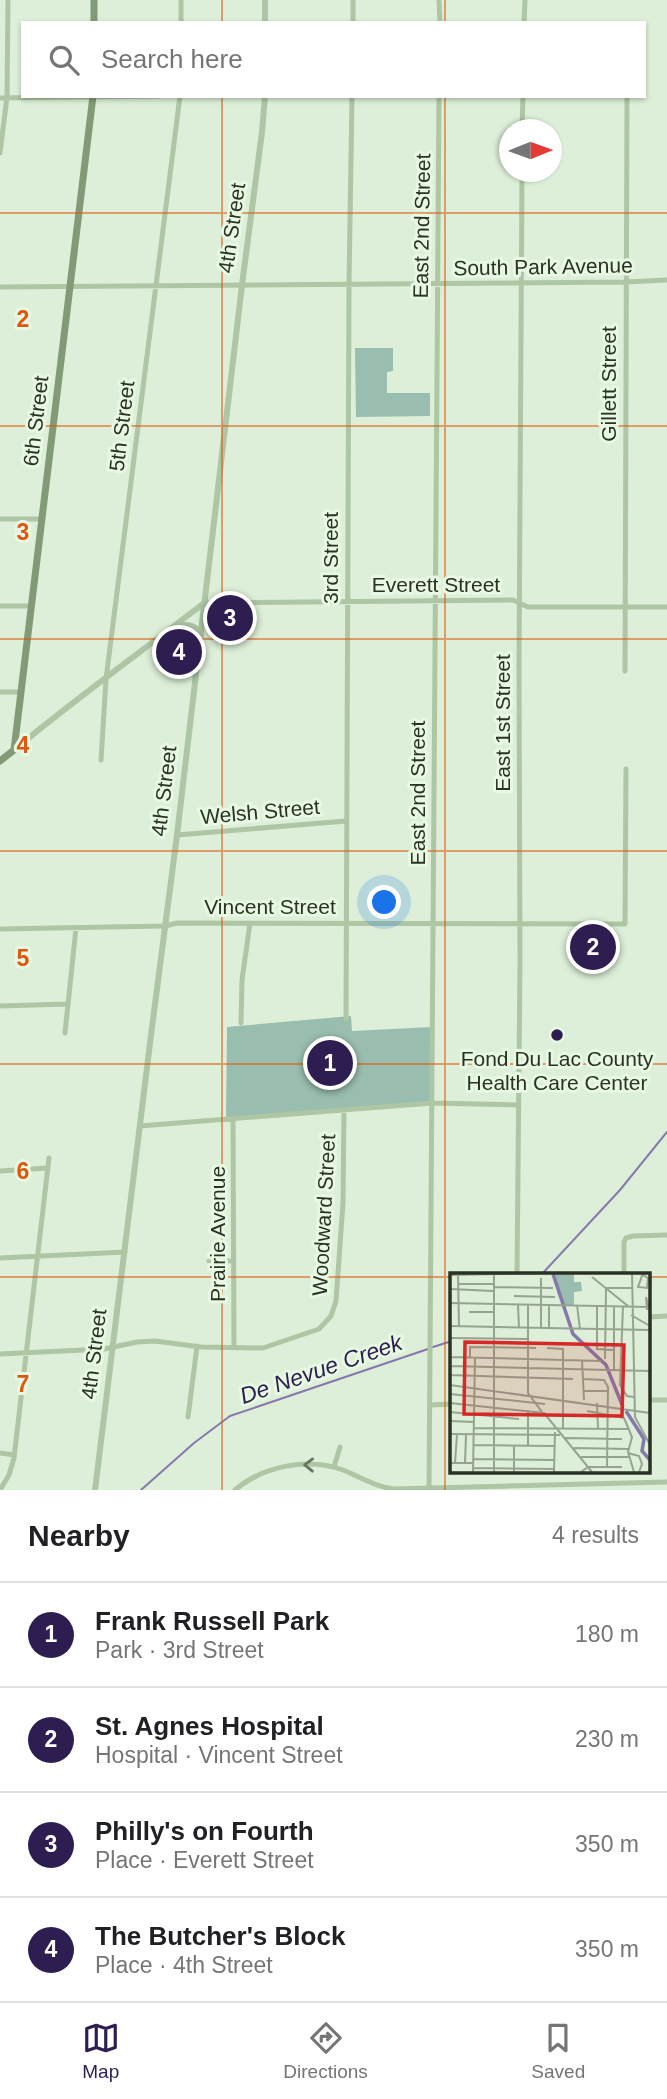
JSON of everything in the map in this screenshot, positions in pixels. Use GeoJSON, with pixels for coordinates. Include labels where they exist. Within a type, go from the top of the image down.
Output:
{"type":"FeatureCollection","features":[{"type":"Feature","properties":{"kind":"main road"},"geometry":{"type":"LineString","coordinates":[[94,0],[94,21]]}},
{"type":"Feature","properties":{"kind":"main road","name":"6th Street"},"geometry":{"type":"LineString","coordinates":[[14,750],[93,98]]}},
{"type":"Feature","properties":{"kind":"main road"},"geometry":{"type":"LineString","coordinates":[[0,761],[14,750]]}},
{"type":"Feature","properties":{"kind":"street"},"geometry":{"type":"LineString","coordinates":[[0,153],[8,0]]}},
{"type":"Feature","properties":{"kind":"street"},"geometry":{"type":"LineString","coordinates":[[181,0],[181,21]]}},
{"type":"Feature","properties":{"kind":"street"},"geometry":{"type":"LineString","coordinates":[[265,0],[265,21]]}},
{"type":"Feature","properties":{"kind":"street"},"geometry":{"type":"LineString","coordinates":[[353,0],[353,21]]}},
{"type":"Feature","properties":{"kind":"street"},"geometry":{"type":"LineString","coordinates":[[439,0],[440,21]]}},
{"type":"Feature","properties":{"kind":"street"},"geometry":{"type":"LineString","coordinates":[[524,21],[525,0]]}},
{"type":"Feature","properties":{"kind":"street"},"geometry":{"type":"LineString","coordinates":[[3,97],[21,97]]}},
{"type":"Feature","properties":{"kind":"street","name":"5th Street"},"geometry":{"type":"LineString","coordinates":[[101,760],[106,679],[180,98]]}},
{"type":"Feature","properties":{"kind":"street","name":"4th Street"},"geometry":{"type":"LineString","coordinates":[[95,1490],[265,98]]}},
{"type":"Feature","properties":{"kind":"street","name":"3rd Street"},"geometry":{"type":"LineString","coordinates":[[346,1019],[352,98]]}},
{"type":"Feature","properties":{"kind":"street","name":"East 2nd Street"},"geometry":{"type":"LineString","coordinates":[[429,1490],[439,98]]}},
{"type":"Feature","properties":{"kind":"street"},"geometry":{"type":"LineString","coordinates":[[522,119],[523,98]]}},
{"type":"Feature","properties":{"kind":"street","name":"Gillett Street"},"geometry":{"type":"LineString","coordinates":[[625,671],[627,98]]}},
{"type":"Feature","properties":{"kind":"street","name":"East 1st Street"},"geometry":{"type":"LineString","coordinates":[[517,1273],[522,182]]}},
{"type":"Feature","properties":{"kind":"street","name":"South Park Avenue"},"geometry":{"type":"LineString","coordinates":[[0,287],[667,281]]}},
{"type":"Feature","properties":{"kind":"street"},"geometry":{"type":"LineString","coordinates":[[0,519],[42,519]]}},
{"type":"Feature","properties":{"kind":"street","name":"Everett Street"},"geometry":{"type":"LineString","coordinates":[[205,603],[513,600],[528,607],[667,607]]}},
{"type":"Feature","properties":{"kind":"street"},"geometry":{"type":"LineString","coordinates":[[14,750],[62,710],[205,603]]}},
{"type":"Feature","properties":{"kind":"street"},"geometry":{"type":"LineString","coordinates":[[0,606],[31,606]]}},
{"type":"Feature","properties":{"kind":"street"},"geometry":{"type":"LineString","coordinates":[[174,627],[190,625],[201,635]]}},
{"type":"Feature","properties":{"kind":"street"},"geometry":{"type":"LineString","coordinates":[[0,692],[20,692]]}},
{"type":"Feature","properties":{"kind":"street","name":"Vincent Street"},"geometry":{"type":"LineString","coordinates":[[0,929],[165,926],[177,923],[625,924],[626,769]]}},
{"type":"Feature","properties":{"kind":"street","name":"Welsh Street"},"geometry":{"type":"LineString","coordinates":[[177,835],[346,821]]}},
{"type":"Feature","properties":{"kind":"street"},"geometry":{"type":"LineString","coordinates":[[241,1023],[242,980],[250,923]]}},
{"type":"Feature","properties":{"kind":"street"},"geometry":{"type":"LineString","coordinates":[[65,1033],[76,928]]}},
{"type":"Feature","properties":{"kind":"street"},"geometry":{"type":"LineString","coordinates":[[0,1006],[68,1004]]}},
{"type":"Feature","properties":{"kind":"street"},"geometry":{"type":"LineString","coordinates":[[140,1126],[432,1103],[518,1105]]}},
{"type":"Feature","properties":{"kind":"street","name":"Woodward Street"},"geometry":{"type":"LineString","coordinates":[[0,1354],[113,1348],[155,1341],[197,1346],[264,1348],[302,1336],[322,1326],[333,1313],[336,1301],[344,1203],[344,1110]]}},
{"type":"Feature","properties":{"kind":"street","name":"Prairie Avenue"},"geometry":{"type":"LineString","coordinates":[[233,1119],[234,1348]]}},
{"type":"Feature","properties":{"kind":"street"},"geometry":{"type":"LineString","coordinates":[[0,1490],[9,1475],[14,1455],[48,1158]]}},
{"type":"Feature","properties":{"kind":"street"},"geometry":{"type":"LineString","coordinates":[[0,1171],[48,1168]]}},
{"type":"Feature","properties":{"kind":"street"},"geometry":{"type":"LineString","coordinates":[[624,1273],[624,1242],[627,1237],[667,1235]]}},
{"type":"Feature","properties":{"kind":"street"},"geometry":{"type":"LineString","coordinates":[[0,1258],[125,1252]]}},
{"type":"Feature","properties":{"kind":"street"},"geometry":{"type":"LineString","coordinates":[[209,1261],[233,1261]]}},
{"type":"Feature","properties":{"kind":"street"},"geometry":{"type":"LineString","coordinates":[[188,1418],[197,1346]]}},
{"type":"Feature","properties":{"kind":"street"},"geometry":{"type":"LineString","coordinates":[[430,1405],[450,1404]]}},
{"type":"Feature","properties":{"kind":"street"},"geometry":{"type":"LineString","coordinates":[[334,1467],[340,1447]]}},
{"type":"Feature","properties":{"kind":"street"},"geometry":{"type":"LineString","coordinates":[[0,1453],[14,1455]]}},
{"type":"Feature","properties":{"kind":"street"},"geometry":{"type":"LineString","coordinates":[[235,1490],[256,1477],[288,1466],[311,1464],[334,1467],[385,1488],[429,1490],[667,1482]]}},
{"type":"Feature","properties":{"kind":"green space"},"geometry":{"type":"Polygon","coordinates":[[[355,348],[393,348],[393,371],[387,372],[387,393],[430,393],[430,416],[356,417],[355,348]]]}},
{"type":"Feature","properties":{"kind":"green space"},"geometry":{"type":"Polygon","coordinates":[[[351,1016],[352,1031],[433,1027],[432,1103],[226,1119],[227,1027],[351,1016]]]}},
{"type":"Feature","properties":{"kind":"waterway","name":"De Nevue Creek"},"geometry":{"type":"LineString","coordinates":[[543,1273],[620,1190],[667,1132]]}},
{"type":"Feature","properties":{"kind":"waterway","name":"De Nevue Creek"},"geometry":{"type":"LineString","coordinates":[[433,1347],[450,1342]]}},
{"type":"Feature","properties":{"kind":"waterway","name":"De Nevue Creek"},"geometry":{"type":"LineString","coordinates":[[141,1490],[194,1443],[230,1416],[428,1349]]}},
{"type":"Feature","properties":{"kind":"place","name":"Philly's on Fourth"},"geometry":{"type":"Point","coordinates":[230,618]}},
{"type":"Feature","properties":{"kind":"place","name":"The Butcher's Block"},"geometry":{"type":"Point","coordinates":[179,652]}},
{"type":"Feature","properties":{"kind":"place","name":"St. Agnes Hospital"},"geometry":{"type":"Point","coordinates":[593,947]}},
{"type":"Feature","properties":{"kind":"place","name":"Fond Du Lac County Health Care Center"},"geometry":{"type":"Point","coordinates":[557,1035]}},
{"type":"Feature","properties":{"kind":"place","name":"Frank Russell Park"},"geometry":{"type":"Point","coordinates":[330,1063]}}]}
